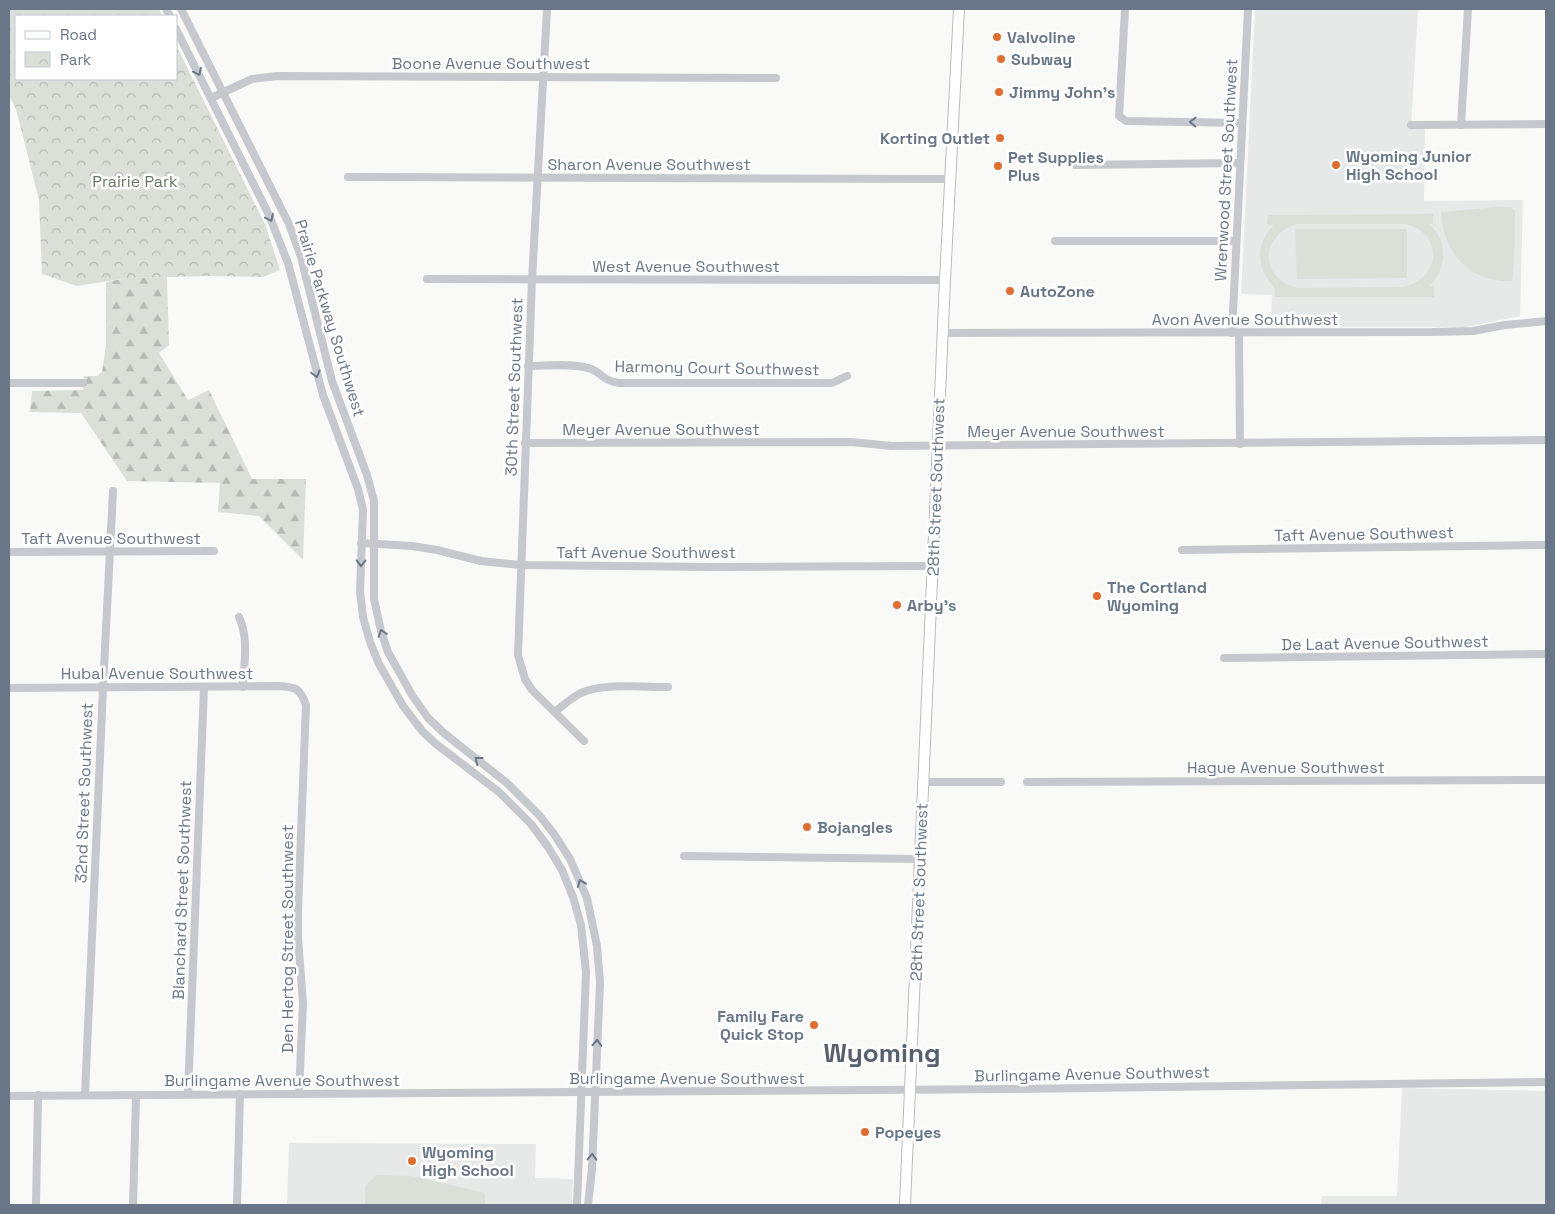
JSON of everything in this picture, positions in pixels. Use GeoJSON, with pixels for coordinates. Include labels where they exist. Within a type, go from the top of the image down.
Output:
{"type":"FeatureCollection","features":[{"type":"Feature","properties":{"kind":"main road","name":"28th Street Southwest"},"geometry":{"type":"LineString","coordinates":[[905,1205],[945,280],[959,9]]}},
{"type":"Feature","properties":{"kind":"street","name":"Prairie Parkway Southwest"},"geometry":{"type":"LineString","coordinates":[[181,9],[289,224],[301,257],[332,381],[368,475],[374,501],[374,581],[377,614],[380,631],[388,652],[405,684],[428,718],[445,734],[500,777],[524,798],[539,815],[554,834],[580,878],[587,898],[598,946],[600,973],[592,1170],[588,1205]]}},
{"type":"Feature","properties":{"kind":"street","name":"30th Street Southwest"},"geometry":{"type":"LineString","coordinates":[[547,9],[528,366],[518,636],[520,665],[525,679],[532,690],[584,741]]}},
{"type":"Feature","properties":{"kind":"street"},"geometry":{"type":"LineString","coordinates":[[1124,9],[1119,116],[1126,120],[1242,123]]}},
{"type":"Feature","properties":{"kind":"street","name":"Wrenwood Street Southwest"},"geometry":{"type":"LineString","coordinates":[[1240,444],[1235,333],[1235,241],[1248,9]]}},
{"type":"Feature","properties":{"kind":"street"},"geometry":{"type":"LineString","coordinates":[[1461,125],[1468,9]]}},
{"type":"Feature","properties":{"kind":"street","name":"Prairie Parkway Southwest"},"geometry":{"type":"LineString","coordinates":[[178,33],[269,215],[288,263],[323,395],[358,489],[363,510],[360,590],[363,617],[379,664],[412,720],[430,738],[499,792],[521,813],[548,847],[562,870],[573,897],[581,925],[585,953],[586,992],[577,1205]]}},
{"type":"Feature","properties":{"kind":"street","name":"Boone Avenue Southwest"},"geometry":{"type":"LineString","coordinates":[[211,98],[222,91],[252,79],[277,76],[776,78]]}},
{"type":"Feature","properties":{"kind":"street"},"geometry":{"type":"LineString","coordinates":[[1410,125],[1546,124]]}},
{"type":"Feature","properties":{"kind":"street"},"geometry":{"type":"LineString","coordinates":[[1075,165],[1240,164]]}},
{"type":"Feature","properties":{"kind":"street","name":"Sharon Avenue Southwest"},"geometry":{"type":"LineString","coordinates":[[348,177],[950,179]]}},
{"type":"Feature","properties":{"kind":"street"},"geometry":{"type":"LineString","coordinates":[[1055,241],[1235,241]]}},
{"type":"Feature","properties":{"kind":"street","name":"West Avenue Southwest"},"geometry":{"type":"LineString","coordinates":[[427,279],[945,280]]}},
{"type":"Feature","properties":{"kind":"street","name":"Avon Avenue Southwest"},"geometry":{"type":"LineString","coordinates":[[943,334],[1473,331],[1505,325],[1546,321]]}},
{"type":"Feature","properties":{"kind":"street","name":"Harmony Court Southwest"},"geometry":{"type":"LineString","coordinates":[[528,366],[582,366],[593,370],[610,382],[619,383],[832,383],[847,376]]}},
{"type":"Feature","properties":{"kind":"street"},"geometry":{"type":"LineString","coordinates":[[9,383],[83,383]]}},
{"type":"Feature","properties":{"kind":"street","name":"Meyer Avenue Southwest"},"geometry":{"type":"LineString","coordinates":[[526,443],[851,442],[892,446],[938,446],[1546,440]]}},
{"type":"Feature","properties":{"kind":"street","name":"32nd Street Southwest"},"geometry":{"type":"LineString","coordinates":[[85,1096],[102,688],[113,491]]}},
{"type":"Feature","properties":{"kind":"street","name":"Taft Avenue Southwest"},"geometry":{"type":"LineString","coordinates":[[361,543],[412,546],[480,561],[521,565],[712,567],[933,566]]}},
{"type":"Feature","properties":{"kind":"street","name":"Taft Avenue Southwest"},"geometry":{"type":"LineString","coordinates":[[1182,550],[1546,545]]}},
{"type":"Feature","properties":{"kind":"street","name":"Taft Avenue Southwest"},"geometry":{"type":"LineString","coordinates":[[9,552],[214,551]]}},
{"type":"Feature","properties":{"kind":"street"},"geometry":{"type":"LineString","coordinates":[[239,617],[245,635],[244,686]]}},
{"type":"Feature","properties":{"kind":"street","name":"De Laat Avenue Southwest"},"geometry":{"type":"LineString","coordinates":[[1224,658],[1546,654]]}},
{"type":"Feature","properties":{"kind":"street"},"geometry":{"type":"LineString","coordinates":[[394,691],[405,684]]}},
{"type":"Feature","properties":{"kind":"street","name":"Hubal Avenue Southwest"},"geometry":{"type":"LineString","coordinates":[[9,688],[244,686],[290,687],[302,694]]}},
{"type":"Feature","properties":{"kind":"street","name":"Blanchard Street Southwest"},"geometry":{"type":"LineString","coordinates":[[188,1094],[204,687]]}},
{"type":"Feature","properties":{"kind":"street"},"geometry":{"type":"LineString","coordinates":[[555,712],[570,699],[590,690],[668,687]]}},
{"type":"Feature","properties":{"kind":"street","name":"Den Hertog Street Southwest"},"geometry":{"type":"LineString","coordinates":[[299,1094],[303,1003],[298,912],[306,705],[302,694]]}},
{"type":"Feature","properties":{"kind":"street","name":"Hague Avenue Southwest"},"geometry":{"type":"LineString","coordinates":[[1026,782],[1546,780]]}},
{"type":"Feature","properties":{"kind":"street"},"geometry":{"type":"LineString","coordinates":[[923,782],[1002,782]]}},
{"type":"Feature","properties":{"kind":"street"},"geometry":{"type":"LineString","coordinates":[[684,856],[920,859]]}},
{"type":"Feature","properties":{"kind":"street","name":"Burlingame Avenue Southwest"},"geometry":{"type":"LineString","coordinates":[[9,1096],[910,1090],[1546,1082]]}},
{"type":"Feature","properties":{"kind":"street"},"geometry":{"type":"LineString","coordinates":[[237,1205],[240,1094]]}},
{"type":"Feature","properties":{"kind":"street"},"geometry":{"type":"LineString","coordinates":[[36,1205],[38,1095]]}},
{"type":"Feature","properties":{"kind":"street"},"geometry":{"type":"LineString","coordinates":[[133,1205],[136,1096]]}},
{"type":"Feature","properties":{"kind":"shaded area","name":"Wyoming Junior High School"},"geometry":{"type":"Polygon","coordinates":[[[1255,9],[1418,9],[1411,128],[1425,129],[1424,201],[1523,200],[1520,316],[1467,327],[1271,327],[1272,295],[1241,294],[1255,9]]]}},
{"type":"Feature","properties":{"kind":"shaded area"},"geometry":{"type":"Polygon","coordinates":[[[1402,1088],[1546,1091],[1546,1205],[1321,1205],[1322,1196],[1397,1196],[1402,1088]]]}},
{"type":"Feature","properties":{"kind":"shaded area","name":"Wyoming High School"},"geometry":{"type":"Polygon","coordinates":[[[289,1143],[536,1144],[535,1178],[573,1179],[572,1205],[287,1205],[289,1143]]]}},
{"type":"Feature","properties":{"kind":"green space","name":"Prairie Park"},"geometry":{"type":"Polygon","coordinates":[[[9,9],[159,9],[162,15],[15,15],[15,80],[178,80],[178,49],[265,224],[280,270],[263,277],[127,278],[77,286],[42,274],[39,200],[16,109],[9,95],[9,9]]]}},
{"type":"Feature","properties":{"kind":"green space"},"geometry":{"type":"Polygon","coordinates":[[[1511,207],[1515,211],[1512,281],[1483,277],[1471,271],[1453,252],[1443,227],[1441,212],[1511,207]]]}},
{"type":"Feature","properties":{"kind":"green space"},"geometry":{"type":"Polygon","coordinates":[[[1433,214],[1433,224],[1429,224],[1440,239],[1443,247],[1440,271],[1430,286],[1434,286],[1434,297],[1275,297],[1274,287],[1264,272],[1260,256],[1263,240],[1274,225],[1267,224],[1268,215],[1433,214]],[[1296,224],[1284,230],[1275,238],[1270,248],[1271,268],[1277,277],[1286,284],[1299,288],[1402,287],[1415,283],[1425,275],[1431,266],[1433,256],[1431,245],[1426,236],[1417,228],[1404,224],[1296,224]]]}},
{"type":"Feature","properties":{"kind":"green space"},"geometry":{"type":"Polygon","coordinates":[[[1295,229],[1407,229],[1407,278],[1297,279],[1295,229]]]}},
{"type":"Feature","properties":{"kind":"green space"},"geometry":{"type":"Polygon","coordinates":[[[167,277],[169,345],[159,353],[188,400],[209,390],[252,479],[306,479],[303,560],[259,516],[218,512],[220,483],[127,481],[81,413],[30,412],[32,391],[83,390],[84,376],[97,376],[102,372],[106,345],[106,282],[127,278],[167,277]]]}},
{"type":"Feature","properties":{"kind":"green space"},"geometry":{"type":"Polygon","coordinates":[[[377,1175],[412,1176],[485,1193],[485,1205],[365,1205],[365,1186],[377,1175]]]}},
{"type":"Feature","properties":{"kind":"place","name":"Valvoline"},"geometry":{"type":"Point","coordinates":[997,37]}},
{"type":"Feature","properties":{"kind":"place","name":"Subway"},"geometry":{"type":"Point","coordinates":[1001,59]}},
{"type":"Feature","properties":{"kind":"place","name":"Jimmy John's"},"geometry":{"type":"Point","coordinates":[999,92]}},
{"type":"Feature","properties":{"kind":"place","name":"Korting Outlet"},"geometry":{"type":"Point","coordinates":[1000,138]}},
{"type":"Feature","properties":{"kind":"place","name":"Wyoming Junior High School"},"geometry":{"type":"Point","coordinates":[1336,165]}},
{"type":"Feature","properties":{"kind":"place","name":"Pet Supplies Plus"},"geometry":{"type":"Point","coordinates":[998,166]}},
{"type":"Feature","properties":{"kind":"place","name":"AutoZone"},"geometry":{"type":"Point","coordinates":[1010,291]}},
{"type":"Feature","properties":{"kind":"place","name":"The Cortland Wyoming"},"geometry":{"type":"Point","coordinates":[1097,596]}},
{"type":"Feature","properties":{"kind":"place","name":"Arby's"},"geometry":{"type":"Point","coordinates":[897,605]}},
{"type":"Feature","properties":{"kind":"place","name":"Bojangles"},"geometry":{"type":"Point","coordinates":[807,827]}},
{"type":"Feature","properties":{"kind":"place","name":"Family Fare Quick Stop"},"geometry":{"type":"Point","coordinates":[814,1025]}},
{"type":"Feature","properties":{"kind":"place","name":"Popeyes"},"geometry":{"type":"Point","coordinates":[865,1132]}},
{"type":"Feature","properties":{"kind":"place","name":"Wyoming High School"},"geometry":{"type":"Point","coordinates":[412,1161]}},
{"type":"Feature","properties":{"kind":"district","name":"Wyoming"},"geometry":{"type":"Point","coordinates":[882,1053]}}]}
